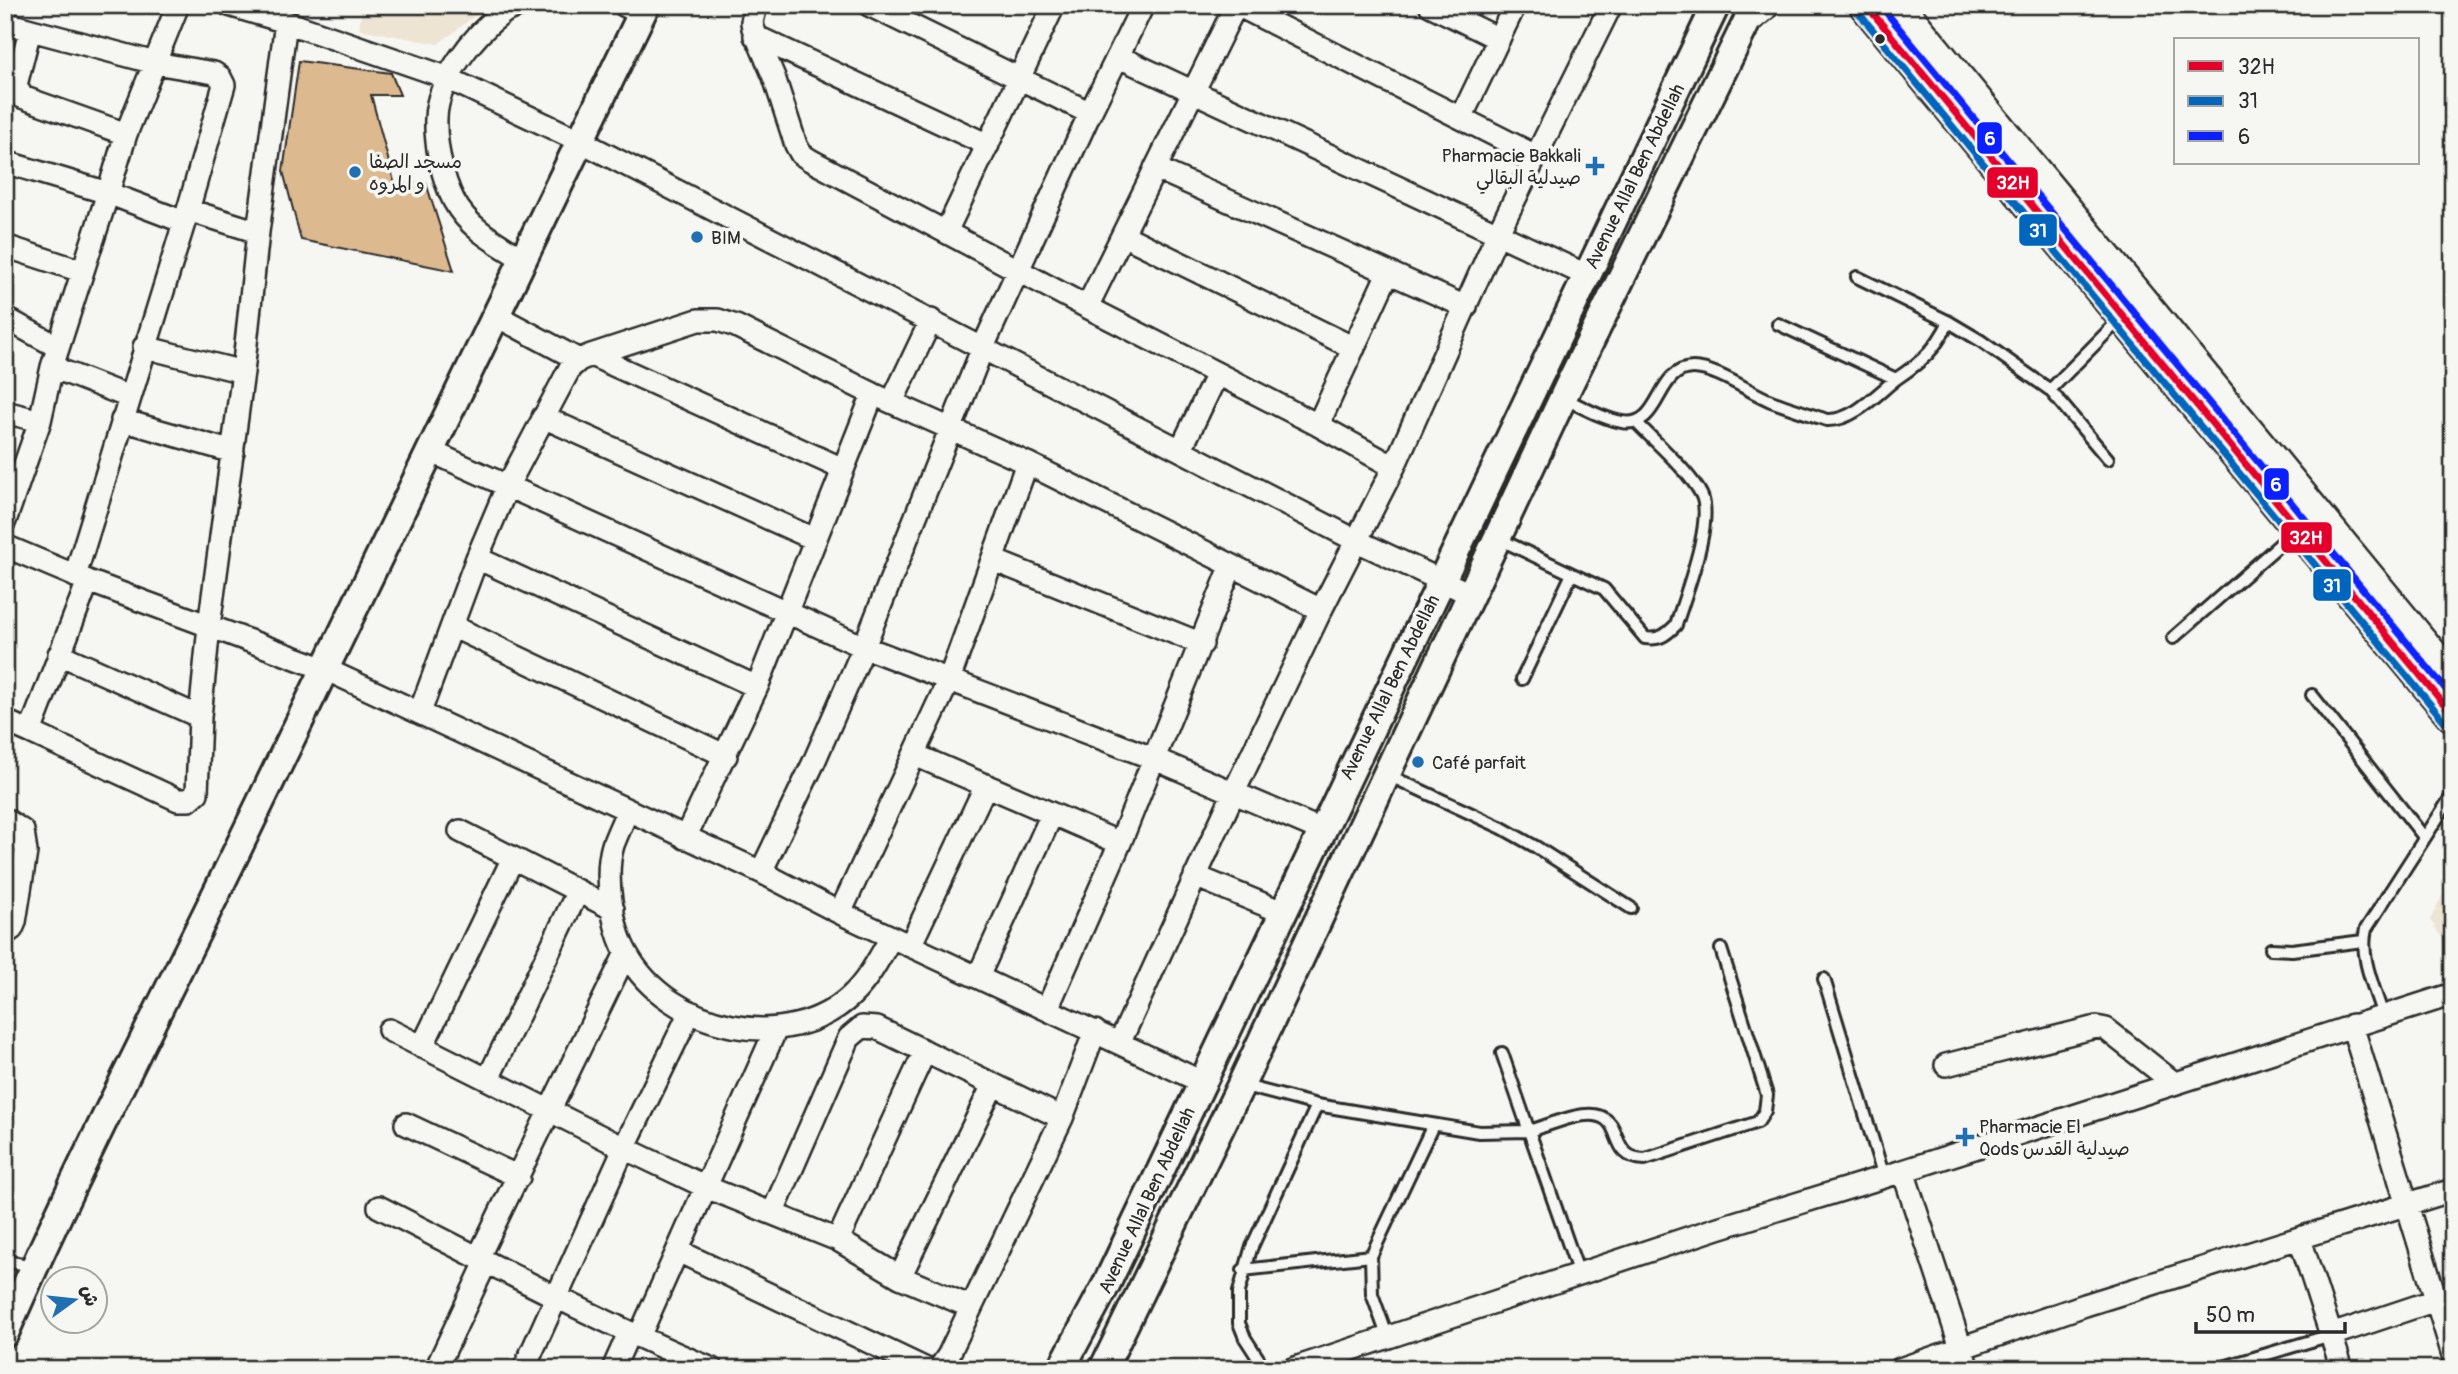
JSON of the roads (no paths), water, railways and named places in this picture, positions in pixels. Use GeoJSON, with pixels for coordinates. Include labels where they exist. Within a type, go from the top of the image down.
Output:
{"type":"FeatureCollection","features":[{"type":"Feature","properties":{"kind":"main road"},"geometry":{"type":"LineString","coordinates":[[1866,5],[2453,715]]}},
{"type":"Feature","properties":{"kind":"main road"},"geometry":{"type":"LineString","coordinates":[[1896,5],[2453,681]]}},
{"type":"Feature","properties":{"kind":"street"},"geometry":{"type":"LineString","coordinates":[[5,521],[40,421],[55,357],[126,134],[178,5]]}},
{"type":"Feature","properties":{"kind":"street"},"geometry":{"type":"LineString","coordinates":[[229,5],[447,78],[580,141],[1357,541],[1470,594]]}},
{"type":"Feature","properties":{"kind":"street"},"geometry":{"type":"LineString","coordinates":[[523,5],[505,11],[468,45],[447,78],[436,116],[441,162],[454,201],[479,232],[523,258]]}},
{"type":"Feature","properties":{"kind":"street"},"geometry":{"type":"LineString","coordinates":[[756,5],[752,22],[755,36],[769,66],[790,130],[801,154],[1394,467]]}},
{"type":"Feature","properties":{"kind":"street"},"geometry":{"type":"LineString","coordinates":[[869,5],[1090,113]]}},
{"type":"Feature","properties":{"kind":"street"},"geometry":{"type":"LineString","coordinates":[[946,232],[1054,5]]}},
{"type":"Feature","properties":{"kind":"street"},"geometry":{"type":"LineString","coordinates":[[761,872],[813,764],[864,647],[983,347],[1090,113],[1143,5]]}},
{"type":"Feature","properties":{"kind":"street"},"geometry":{"type":"LineString","coordinates":[[1087,307],[1236,5],[1536,156]]}},
{"type":"Feature","properties":{"kind":"street"},"geometry":{"type":"LineString","coordinates":[[1430,5],[1499,38]]}},
{"type":"Feature","properties":{"kind":"street"},"geometry":{"type":"LineString","coordinates":[[1461,118],[1515,5]]}},
{"type":"Feature","properties":{"kind":"street"},"geometry":{"type":"LineString","coordinates":[[1120,1042],[1234,792],[1321,610],[1394,467],[1499,233],[1611,5]]}},
{"type":"Feature","properties":{"kind":"street","name":"Avenue Allal Ben Abdellah"},"geometry":{"type":"LineString","coordinates":[[1061,1369],[1106,1285],[1716,5]]}},
{"type":"Feature","properties":{"kind":"street"},"geometry":{"type":"LineString","coordinates":[[5,1333],[112,1101],[232,861],[580,141],[637,8]]}},
{"type":"Feature","properties":{"kind":"street","name":"Avenue Allal Ben Abdellah"},"geometry":{"type":"LineString","coordinates":[[1103,1369],[1241,1085],[1496,537],[1756,8]]}},
{"type":"Feature","properties":{"kind":"street"},"geometry":{"type":"LineString","coordinates":[[5,721],[178,800],[194,797],[198,788],[200,717],[209,626],[286,22]]}},
{"type":"Feature","properties":{"kind":"street"},"geometry":{"type":"LineString","coordinates":[[5,23],[155,62],[214,73],[224,85],[122,420],[60,654],[30,732]]}},
{"type":"Feature","properties":{"kind":"street"},"geometry":{"type":"LineString","coordinates":[[30,30],[16,85],[22,97],[126,134]]}},
{"type":"Feature","properties":{"kind":"street"},"geometry":{"type":"LineString","coordinates":[[755,36],[988,145]]}},
{"type":"Feature","properties":{"kind":"street"},"geometry":{"type":"LineString","coordinates":[[1119,57],[1586,275]]}},
{"type":"Feature","properties":{"kind":"street"},"geometry":{"type":"LineString","coordinates":[[5,162],[186,216],[258,232]]}},
{"type":"Feature","properties":{"kind":"street"},"geometry":{"type":"LineString","coordinates":[[1155,168],[1466,307]]}},
{"type":"Feature","properties":{"kind":"street"},"geometry":{"type":"LineString","coordinates":[[1123,235],[1354,348]]}},
{"type":"Feature","properties":{"kind":"street"},"geometry":{"type":"LineString","coordinates":[[5,246],[81,271]]}},
{"type":"Feature","properties":{"kind":"street"},"geometry":{"type":"LineString","coordinates":[[1318,425],[1388,273]]}},
{"type":"Feature","properties":{"kind":"street"},"geometry":{"type":"LineString","coordinates":[[495,315],[843,469]]}},
{"type":"Feature","properties":{"kind":"street"},"geometry":{"type":"LineString","coordinates":[[5,318],[55,357],[129,397]]}},
{"type":"Feature","properties":{"kind":"street"},"geometry":{"type":"LineString","coordinates":[[421,712],[477,558],[507,487],[562,380],[585,357],[698,320],[718,320],[736,326],[883,398],[1027,463],[1321,610]]}},
{"type":"Feature","properties":{"kind":"street"},"geometry":{"type":"LineString","coordinates":[[685,838],[757,687],[843,469],[931,320]]}},
{"type":"Feature","properties":{"kind":"street"},"geometry":{"type":"LineString","coordinates":[[144,347],[243,372]]}},
{"type":"Feature","properties":{"kind":"street"},"geometry":{"type":"LineString","coordinates":[[1181,449],[1217,374]]}},
{"type":"Feature","properties":{"kind":"street"},"geometry":{"type":"LineString","coordinates":[[5,412],[40,421]]}},
{"type":"Feature","properties":{"kind":"street"},"geometry":{"type":"LineString","coordinates":[[542,417],[814,539]]}},
{"type":"Feature","properties":{"kind":"street"},"geometry":{"type":"LineString","coordinates":[[122,420],[233,452]]}},
{"type":"Feature","properties":{"kind":"street"},"geometry":{"type":"LineString","coordinates":[[430,451],[695,573],[864,647],[1154,759],[1321,830]]}},
{"type":"Feature","properties":{"kind":"street"},"geometry":{"type":"LineString","coordinates":[[840,914],[949,680],[1027,463]]}},
{"type":"Feature","properties":{"kind":"street"},"geometry":{"type":"LineString","coordinates":[[5,546],[81,578],[325,669],[761,872],[840,914],[1202,1082]]}},
{"type":"Feature","properties":{"kind":"street"},"geometry":{"type":"LineString","coordinates":[[477,558],[757,687]]}},
{"type":"Feature","properties":{"kind":"street"},"geometry":{"type":"LineString","coordinates":[[992,560],[1202,644]]}},
{"type":"Feature","properties":{"kind":"street"},"geometry":{"type":"LineString","coordinates":[[1047,1010],[1120,843],[1231,567]]}},
{"type":"Feature","properties":{"kind":"street"},"geometry":{"type":"LineString","coordinates":[[452,626],[726,755]]}},
{"type":"Feature","properties":{"kind":"street"},"geometry":{"type":"LineString","coordinates":[[60,654],[200,717]]}},
{"type":"Feature","properties":{"kind":"street"},"geometry":{"type":"LineString","coordinates":[[915,755],[1120,843]]}},
{"type":"Feature","properties":{"kind":"street"},"geometry":{"type":"LineString","coordinates":[[627,811],[612,847],[609,879],[613,909],[626,953],[642,976],[690,1012],[743,1028],[776,1030],[813,1021],[832,1010],[852,995],[900,942],[986,785]]}},
{"type":"Feature","properties":{"kind":"street"},"geometry":{"type":"LineString","coordinates":[[978,977],[1052,814]]}},
{"type":"Feature","properties":{"kind":"street"},"geometry":{"type":"LineString","coordinates":[[5,819],[23,831],[27,845],[15,922],[12,929],[5,934]]}},
{"type":"Feature","properties":{"kind":"street"},"geometry":{"type":"LineString","coordinates":[[460,831],[613,909]]}},
{"type":"Feature","properties":{"kind":"street"},"geometry":{"type":"LineString","coordinates":[[422,1047],[513,858]]}},
{"type":"Feature","properties":{"kind":"street"},"geometry":{"type":"LineString","coordinates":[[1195,876],[1282,912]]}},
{"type":"Feature","properties":{"kind":"street"},"geometry":{"type":"LineString","coordinates":[[488,1079],[578,891]]}},
{"type":"Feature","properties":{"kind":"street"},"geometry":{"type":"LineString","coordinates":[[436,1369],[519,1177],[626,953]]}},
{"type":"Feature","properties":{"kind":"street"},"geometry":{"type":"LineString","coordinates":[[1292,1369],[1718,1228],[2453,994]]}},
{"type":"Feature","properties":{"kind":"street"},"geometry":{"type":"LineString","coordinates":[[524,1369],[624,1148],[690,1012]]}},
{"type":"Feature","properties":{"kind":"street"},"geometry":{"type":"LineString","coordinates":[[2352,1025],[2453,1354]]}},
{"type":"Feature","properties":{"kind":"street"},"geometry":{"type":"LineString","coordinates":[[773,1212],[849,1038],[862,1027],[877,1028],[1062,1118]]}},
{"type":"Feature","properties":{"kind":"street"},"geometry":{"type":"LineString","coordinates":[[1946,1065],[2096,1027],[2106,1029],[2174,1083]]}},
{"type":"Feature","properties":{"kind":"street"},"geometry":{"type":"LineString","coordinates":[[389,1030],[624,1148],[706,1186],[838,1240],[900,1277],[971,1307]]}},
{"type":"Feature","properties":{"kind":"street"},"geometry":{"type":"LineString","coordinates":[[613,1369],[678,1251],[776,1030]]}},
{"type":"Feature","properties":{"kind":"street"},"geometry":{"type":"LineString","coordinates":[[678,1251],[925,1368],[945,1364],[1062,1118],[1095,1031]]}},
{"type":"Feature","properties":{"kind":"street"},"geometry":{"type":"LineString","coordinates":[[838,1240],[925,1051]]}},
{"type":"Feature","properties":{"kind":"street"},"geometry":{"type":"LineString","coordinates":[[900,1277],[993,1084]]}},
{"type":"Feature","properties":{"kind":"street"},"geometry":{"type":"LineString","coordinates":[[405,1124],[519,1177]]}},
{"type":"Feature","properties":{"kind":"street"},"geometry":{"type":"LineString","coordinates":[[1893,1174],[1965,1359]]}},
{"type":"Feature","properties":{"kind":"street"},"geometry":{"type":"LineString","coordinates":[[1900,1369],[1965,1359],[2085,1305],[2453,1190]]}},
{"type":"Feature","properties":{"kind":"street"},"geometry":{"type":"LineString","coordinates":[[379,1207],[557,1298],[702,1367]]}},
{"type":"Feature","properties":{"kind":"street"},"geometry":{"type":"LineString","coordinates":[[2300,1239],[2342,1369]]}},
{"type":"Feature","properties":{"kind":"street"},"geometry":{"type":"LineString","coordinates":[[2331,1335],[2437,1300]]}},
{"type":"Feature","properties":{"kind":"lane"},"geometry":{"type":"LineString","coordinates":[[1857,277],[1949,322],[1981,341],[2050,390],[2108,459]]}},
{"type":"Feature","properties":{"kind":"lane"},"geometry":{"type":"LineString","coordinates":[[2050,390],[2122,317]]}},
{"type":"Feature","properties":{"kind":"lane"},"geometry":{"type":"LineString","coordinates":[[1563,398],[1614,420],[1636,422],[1651,412],[1671,377],[1691,368],[1709,372],[1770,401],[1827,420],[1835,420],[1849,415],[1929,354],[1949,322]]}},
{"type":"Feature","properties":{"kind":"lane"},"geometry":{"type":"LineString","coordinates":[[1777,324],[1896,379]]}},
{"type":"Feature","properties":{"kind":"lane"},"geometry":{"type":"LineString","coordinates":[[1496,537],[1604,589],[1645,638],[1664,636],[1676,625],[1705,527],[1706,509],[1702,495],[1691,480],[1636,422]]}},
{"type":"Feature","properties":{"kind":"lane"},"geometry":{"type":"LineString","coordinates":[[2173,638],[2297,529]]}},
{"type":"Feature","properties":{"kind":"lane"},"geometry":{"type":"LineString","coordinates":[[1522,679],[1572,574]]}},
{"type":"Feature","properties":{"kind":"lane"},"geometry":{"type":"LineString","coordinates":[[2312,695],[2424,837]]}},
{"type":"Feature","properties":{"kind":"lane"},"geometry":{"type":"LineString","coordinates":[[1385,774],[1502,828],[1631,908]]}},
{"type":"Feature","properties":{"kind":"lane"},"geometry":{"type":"LineString","coordinates":[[2383,1016],[2363,942],[2366,929],[2453,793]]}},
{"type":"Feature","properties":{"kind":"lane"},"geometry":{"type":"LineString","coordinates":[[2271,949],[2292,950],[2363,942]]}},
{"type":"Feature","properties":{"kind":"lane"},"geometry":{"type":"LineString","coordinates":[[1241,1085],[1317,1105],[1479,1132],[1529,1131],[1578,1116],[1598,1116],[1610,1124],[1623,1151],[1636,1159],[1645,1159],[1758,1122],[1763,1117],[1767,1095],[1721,949]]}},
{"type":"Feature","properties":{"kind":"lane"},"geometry":{"type":"LineString","coordinates":[[1824,979],[1893,1174]]}},
{"type":"Feature","properties":{"kind":"lane"},"geometry":{"type":"LineString","coordinates":[[1502,1053],[1579,1274]]}},
{"type":"Feature","properties":{"kind":"lane"},"geometry":{"type":"LineString","coordinates":[[1265,1369],[1245,1338],[1239,1323],[1239,1292],[1243,1270],[1317,1105]]}},
{"type":"Feature","properties":{"kind":"lane"},"geometry":{"type":"LineString","coordinates":[[1388,1338],[1372,1294],[1371,1256],[1433,1125]]}},
{"type":"Feature","properties":{"kind":"lane"},"geometry":{"type":"LineString","coordinates":[[1243,1270],[1371,1256]]}},
{"type":"Feature","properties":{"kind":"lane"},"geometry":{"type":"LineString","coordinates":[[5,1261],[34,1266]]}},
{"type":"Feature","properties":{"kind":"lane"},"geometry":{"type":"LineString","coordinates":[[2217,1369],[2331,1335]]}},
{"type":"Feature","properties":{"kind":"place","name":"Pharmacie Bakkali صيدلية البقالي"},"geometry":{"type":"Point","coordinates":[1595,166]}},
{"type":"Feature","properties":{"kind":"place","name":"مسجد الصفا و المروه"},"geometry":{"type":"Point","coordinates":[355,172]}},
{"type":"Feature","properties":{"kind":"place","name":"BIM"},"geometry":{"type":"Point","coordinates":[697,237]}},
{"type":"Feature","properties":{"kind":"place","name":"Café parfait"},"geometry":{"type":"Point","coordinates":[1418,762]}},
{"type":"Feature","properties":{"kind":"place","name":"Pharmacie El Qods صيدلية القدس"},"geometry":{"type":"Point","coordinates":[1965,1137]}}]}
